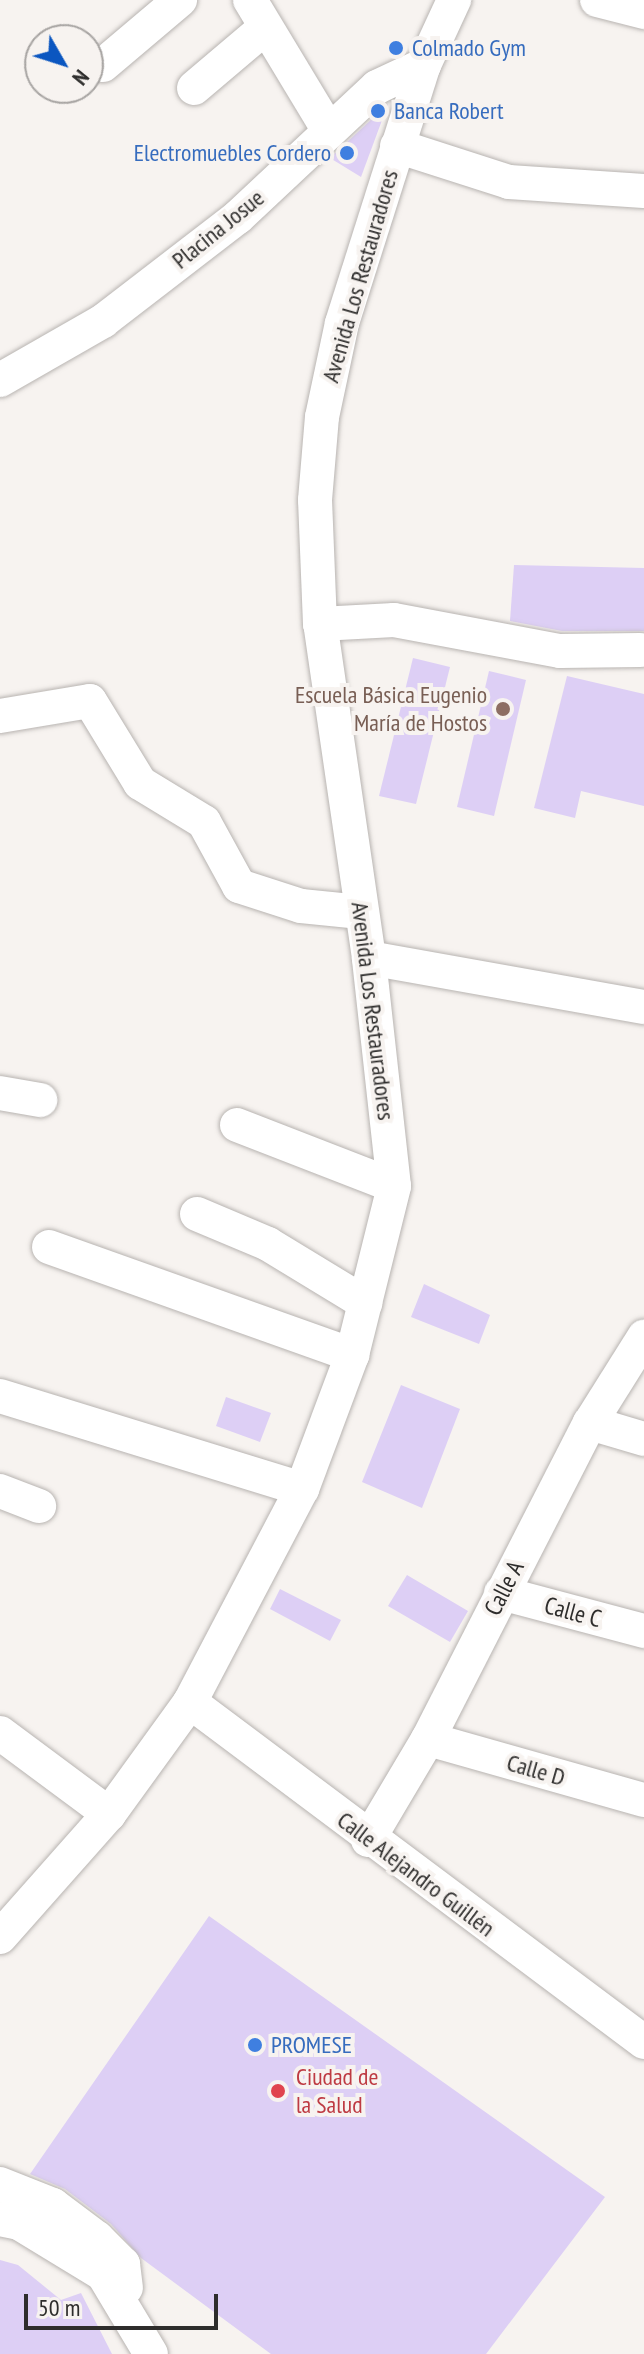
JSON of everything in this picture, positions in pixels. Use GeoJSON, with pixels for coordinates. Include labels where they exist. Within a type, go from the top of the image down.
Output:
{"type":"FeatureCollection","features":[{"type":"Feature","properties":{"kind":"street"},"geometry":{"type":"LineString","coordinates":[[104,64],[180,0]]}},
{"type":"Feature","properties":{"kind":"street","name":"Avenida Los Restauradores"},"geometry":{"type":"LineString","coordinates":[[0,1937],[109,1814],[190,1702],[302,1489],[352,1355],[394,1186],[369,958],[320,624],[315,500],[322,417],[342,323],[424,65],[454,0]]}},
{"type":"Feature","properties":{"kind":"street"},"geometry":{"type":"LineString","coordinates":[[597,0],[644,12]]}},
{"type":"Feature","properties":{"kind":"street"},"geometry":{"type":"LineString","coordinates":[[194,88],[258,14],[329,131]]}},
{"type":"Feature","properties":{"kind":"street","name":"Placina Josue"},"geometry":{"type":"LineString","coordinates":[[0,380],[103,321],[238,217],[377,87],[424,65]]}},
{"type":"Feature","properties":{"kind":"street"},"geometry":{"type":"LineString","coordinates":[[397,146],[509,182],[644,191]]}},
{"type":"Feature","properties":{"kind":"street"},"geometry":{"type":"LineString","coordinates":[[320,624],[394,620],[560,651],[640,650]]}},
{"type":"Feature","properties":{"kind":"street"},"geometry":{"type":"LineString","coordinates":[[0,716],[90,701],[140,783],[204,822],[239,886],[301,906],[361,912]]}},
{"type":"Feature","properties":{"kind":"street"},"geometry":{"type":"LineString","coordinates":[[369,958],[644,1007]]}},
{"type":"Feature","properties":{"kind":"street"},"geometry":{"type":"LineString","coordinates":[[0,1093],[40,1100]]}},
{"type":"Feature","properties":{"kind":"street"},"geometry":{"type":"LineString","coordinates":[[237,1125],[394,1186]]}},
{"type":"Feature","properties":{"kind":"street"},"geometry":{"type":"LineString","coordinates":[[197,1214],[268,1244],[365,1303]]}},
{"type":"Feature","properties":{"kind":"street"},"geometry":{"type":"LineString","coordinates":[[49,1247],[352,1355]]}},
{"type":"Feature","properties":{"kind":"street","name":"Calle A"},"geometry":{"type":"LineString","coordinates":[[368,1840],[428,1739],[590,1423],[644,1337]]}},
{"type":"Feature","properties":{"kind":"street"},"geometry":{"type":"LineString","coordinates":[[0,1396],[302,1489]]}},
{"type":"Feature","properties":{"kind":"street"},"geometry":{"type":"LineString","coordinates":[[590,1423],[644,1439]]}},
{"type":"Feature","properties":{"kind":"street"},"geometry":{"type":"LineString","coordinates":[[0,1491],[39,1506]]}},
{"type":"Feature","properties":{"kind":"street","name":"Calle C"},"geometry":{"type":"LineString","coordinates":[[501,1593],[644,1631]]}},
{"type":"Feature","properties":{"kind":"street","name":"Calle Alejandro Guillén"},"geometry":{"type":"LineString","coordinates":[[190,1702],[368,1840],[644,2042]]}},
{"type":"Feature","properties":{"kind":"street"},"geometry":{"type":"LineString","coordinates":[[0,1733],[109,1814]]}},
{"type":"Feature","properties":{"kind":"street","name":"Calle D"},"geometry":{"type":"LineString","coordinates":[[428,1739],[644,1800]]}},
{"type":"Feature","properties":{"kind":"street"},"geometry":{"type":"LineString","coordinates":[[0,2184],[53,2205],[97,2238],[123,2264],[129,2308]]}},
{"type":"Feature","properties":{"kind":"street"},"geometry":{"type":"LineString","coordinates":[[0,2219],[19,2223],[103,2274],[129,2308],[151,2354]]}},
{"type":"Feature","properties":{"kind":"building"},"geometry":{"type":"Polygon","coordinates":[[[388,104],[361,177],[330,158],[388,104]]]}},
{"type":"Feature","properties":{"kind":"building"},"geometry":{"type":"Polygon","coordinates":[[[514,565],[644,568],[644,631],[562,631],[510,621],[514,565]]]}},
{"type":"Feature","properties":{"kind":"building"},"geometry":{"type":"Polygon","coordinates":[[[413,658],[450,667],[416,804],[379,796],[413,658]]]}},
{"type":"Feature","properties":{"kind":"building"},"geometry":{"type":"Polygon","coordinates":[[[489,671],[526,680],[494,816],[457,807],[489,671]]]}},
{"type":"Feature","properties":{"kind":"building"},"geometry":{"type":"Polygon","coordinates":[[[567,676],[644,694],[644,806],[581,791],[575,818],[534,808],[567,676]]]}},
{"type":"Feature","properties":{"kind":"building"},"geometry":{"type":"Polygon","coordinates":[[[424,1284],[490,1315],[479,1344],[411,1317],[424,1284]]]}},
{"type":"Feature","properties":{"kind":"building"},"geometry":{"type":"Polygon","coordinates":[[[401,1385],[460,1409],[422,1508],[362,1482],[401,1385]]]}},
{"type":"Feature","properties":{"kind":"building"},"geometry":{"type":"Polygon","coordinates":[[[226,1397],[271,1413],[260,1442],[216,1426],[226,1397]]]}},
{"type":"Feature","properties":{"kind":"building"},"geometry":{"type":"Polygon","coordinates":[[[407,1575],[468,1611],[450,1642],[388,1606],[407,1575]]]}},
{"type":"Feature","properties":{"kind":"building"},"geometry":{"type":"Polygon","coordinates":[[[280,1589],[341,1620],[330,1641],[270,1609],[280,1589]]]}},
{"type":"Feature","properties":{"kind":"building","name":"PROMESE"},"geometry":{"type":"Polygon","coordinates":[[[209,1916],[605,2197],[486,2354],[271,2354],[141,2258],[111,2224],[65,2189],[30,2174],[209,1916]]]}},
{"type":"Feature","properties":{"kind":"building"},"geometry":{"type":"Polygon","coordinates":[[[0,2260],[18,2265],[61,2300],[81,2293],[112,2354],[0,2354],[0,2260]]]}},
{"type":"Feature","properties":{"kind":"place","name":"Colmado Gym"},"geometry":{"type":"Point","coordinates":[396,48]}},
{"type":"Feature","properties":{"kind":"place","name":"Banca Robert"},"geometry":{"type":"Point","coordinates":[378,111]}},
{"type":"Feature","properties":{"kind":"place","name":"Electromuebles Cordero"},"geometry":{"type":"Point","coordinates":[347,153]}},
{"type":"Feature","properties":{"kind":"place","name":"Escuela Básica Eugenio María de Hostos"},"geometry":{"type":"Point","coordinates":[503,709]}},
{"type":"Feature","properties":{"kind":"place","name":"PROMESE"},"geometry":{"type":"Point","coordinates":[255,2045]}},
{"type":"Feature","properties":{"kind":"place","name":"Ciudad de la Salud"},"geometry":{"type":"Point","coordinates":[278,2091]}}]}
